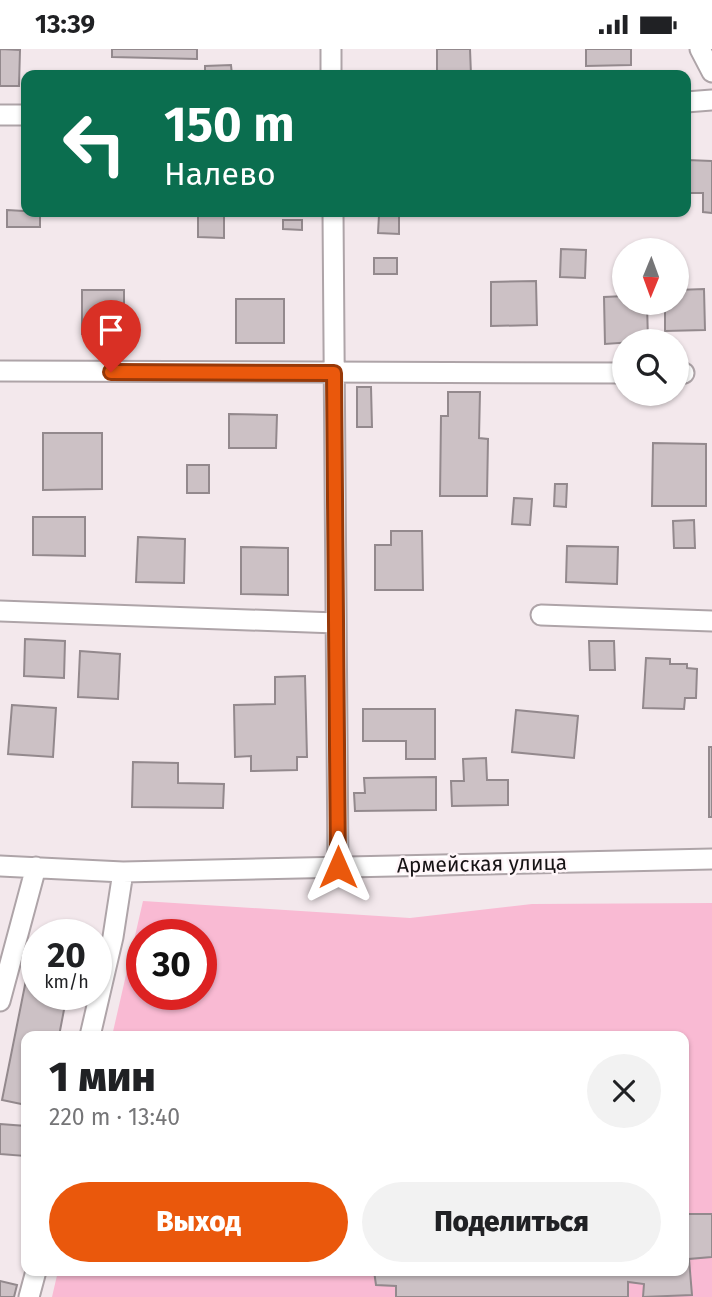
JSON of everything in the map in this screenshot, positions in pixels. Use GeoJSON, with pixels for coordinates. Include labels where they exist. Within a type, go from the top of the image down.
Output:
{"type":"FeatureCollection","features":[{"type":"Feature","properties":{"kind":"street"},"geometry":{"type":"LineString","coordinates":[[331,49],[331,70]]}},
{"type":"Feature","properties":{"kind":"street"},"geometry":{"type":"LineString","coordinates":[[700,49],[712,72]]}},
{"type":"Feature","properties":{"kind":"street"},"geometry":{"type":"LineString","coordinates":[[691,102],[712,100]]}},
{"type":"Feature","properties":{"kind":"street"},"geometry":{"type":"LineString","coordinates":[[0,114],[21,115]]}},
{"type":"Feature","properties":{"kind":"street"},"geometry":{"type":"LineString","coordinates":[[332,217],[338,867]]}},
{"type":"Feature","properties":{"kind":"street"},"geometry":{"type":"LineString","coordinates":[[0,372],[612,373]]}},
{"type":"Feature","properties":{"kind":"street"},"geometry":{"type":"LineString","coordinates":[[0,611],[336,623]]}},
{"type":"Feature","properties":{"kind":"street"},"geometry":{"type":"LineString","coordinates":[[541,615],[712,621]]}},
{"type":"Feature","properties":{"kind":"street","name":"Армейская улица"},"geometry":{"type":"LineString","coordinates":[[0,866],[123,872],[712,859]]}},
{"type":"Feature","properties":{"kind":"street"},"geometry":{"type":"LineString","coordinates":[[0,1001],[36,867]]}},
{"type":"Feature","properties":{"kind":"street"},"geometry":{"type":"LineString","coordinates":[[91,1031],[113,937],[123,872]]}},
{"type":"Feature","properties":{"kind":"street"},"geometry":{"type":"LineString","coordinates":[[30,1297],[35,1276]]}},
{"type":"Feature","properties":{"kind":"shaded area"},"geometry":{"type":"Polygon","coordinates":[[[143,901],[410,918],[532,904],[712,903],[712,1297],[52,1297],[57,1276],[689,1276],[689,1031],[113,1031],[126,975],[126,1010],[217,1010],[217,919],[139,919],[143,901]]]}},
{"type":"Feature","properties":{"kind":"building"},"geometry":{"type":"Polygon","coordinates":[[[0,49],[20,50],[19,86],[0,86],[0,49]]]}},
{"type":"Feature","properties":{"kind":"building"},"geometry":{"type":"Polygon","coordinates":[[[112,49],[197,49],[197,59],[112,57],[112,49]]]}},
{"type":"Feature","properties":{"kind":"building"},"geometry":{"type":"Polygon","coordinates":[[[437,49],[470,49],[471,70],[437,70],[437,49]]]}},
{"type":"Feature","properties":{"kind":"building"},"geometry":{"type":"Polygon","coordinates":[[[586,49],[631,49],[631,65],[586,66],[586,49]]]}},
{"type":"Feature","properties":{"kind":"building"},"geometry":{"type":"Polygon","coordinates":[[[231,65],[232,70],[205,70],[205,66],[231,65]]]}},
{"type":"Feature","properties":{"kind":"building"},"geometry":{"type":"Polygon","coordinates":[[[691,160],[712,161],[712,213],[703,212],[703,193],[691,193],[691,160]]]}},
{"type":"Feature","properties":{"kind":"building"},"geometry":{"type":"Polygon","coordinates":[[[7,210],[21,211],[21,217],[40,217],[40,227],[7,227],[7,210]]]}},
{"type":"Feature","properties":{"kind":"building"},"geometry":{"type":"Polygon","coordinates":[[[198,217],[224,217],[224,238],[198,237],[198,217]]]}},
{"type":"Feature","properties":{"kind":"building"},"geometry":{"type":"Polygon","coordinates":[[[379,217],[399,217],[399,234],[378,233],[379,217]]]}},
{"type":"Feature","properties":{"kind":"building"},"geometry":{"type":"Polygon","coordinates":[[[283,220],[302,220],[302,230],[283,229],[283,220]]]}},
{"type":"Feature","properties":{"kind":"building"},"geometry":{"type":"Polygon","coordinates":[[[561,249],[586,250],[585,278],[560,277],[561,249]]]}},
{"type":"Feature","properties":{"kind":"building"},"geometry":{"type":"Polygon","coordinates":[[[374,258],[397,258],[397,274],[374,274],[374,258]]]}},
{"type":"Feature","properties":{"kind":"building"},"geometry":{"type":"Polygon","coordinates":[[[536,281],[537,325],[491,326],[491,282],[536,281]]]}},
{"type":"Feature","properties":{"kind":"building"},"geometry":{"type":"Polygon","coordinates":[[[704,289],[705,330],[665,329],[665,315],[690,315],[690,290],[704,289]]]}},
{"type":"Feature","properties":{"kind":"building"},"geometry":{"type":"Polygon","coordinates":[[[82,290],[124,290],[124,344],[104,344],[103,333],[82,334],[82,290]]]}},
{"type":"Feature","properties":{"kind":"building"},"geometry":{"type":"Polygon","coordinates":[[[604,297],[612,297],[612,315],[647,315],[648,329],[612,329],[612,344],[605,344],[604,297]]]}},
{"type":"Feature","properties":{"kind":"building"},"geometry":{"type":"Polygon","coordinates":[[[236,299],[284,299],[284,343],[236,343],[236,299]]]}},
{"type":"Feature","properties":{"kind":"building"},"geometry":{"type":"Polygon","coordinates":[[[357,387],[371,387],[372,427],[357,427],[357,387]]]}},
{"type":"Feature","properties":{"kind":"building"},"geometry":{"type":"Polygon","coordinates":[[[448,392],[480,392],[479,438],[488,439],[487,496],[440,496],[441,416],[448,416],[448,392]]]}},
{"type":"Feature","properties":{"kind":"building"},"geometry":{"type":"Polygon","coordinates":[[[229,414],[277,415],[276,448],[229,448],[229,414]]]}},
{"type":"Feature","properties":{"kind":"building"},"geometry":{"type":"Polygon","coordinates":[[[43,433],[102,433],[102,489],[43,490],[43,433]]]}},
{"type":"Feature","properties":{"kind":"building"},"geometry":{"type":"Polygon","coordinates":[[[653,443],[706,444],[706,506],[652,506],[653,443]]]}},
{"type":"Feature","properties":{"kind":"building"},"geometry":{"type":"Polygon","coordinates":[[[187,465],[209,465],[209,493],[187,493],[187,465]]]}},
{"type":"Feature","properties":{"kind":"building"},"geometry":{"type":"Polygon","coordinates":[[[555,484],[567,484],[566,507],[554,506],[555,484]]]}},
{"type":"Feature","properties":{"kind":"building"},"geometry":{"type":"Polygon","coordinates":[[[514,498],[532,499],[530,525],[512,524],[514,498]]]}},
{"type":"Feature","properties":{"kind":"building"},"geometry":{"type":"Polygon","coordinates":[[[33,517],[85,517],[85,556],[33,555],[33,517]]]}},
{"type":"Feature","properties":{"kind":"building"},"geometry":{"type":"Polygon","coordinates":[[[694,520],[695,548],[674,548],[673,521],[694,520]]]}},
{"type":"Feature","properties":{"kind":"building"},"geometry":{"type":"Polygon","coordinates":[[[391,531],[422,531],[423,590],[375,590],[375,545],[391,545],[391,531]]]}},
{"type":"Feature","properties":{"kind":"building"},"geometry":{"type":"Polygon","coordinates":[[[138,537],[185,539],[184,583],[136,582],[138,537]]]}},
{"type":"Feature","properties":{"kind":"building"},"geometry":{"type":"Polygon","coordinates":[[[567,546],[618,547],[617,584],[566,582],[567,546]]]}},
{"type":"Feature","properties":{"kind":"building"},"geometry":{"type":"Polygon","coordinates":[[[241,547],[288,548],[288,595],[241,594],[241,547]]]}},
{"type":"Feature","properties":{"kind":"building"},"geometry":{"type":"Polygon","coordinates":[[[25,639],[65,641],[64,678],[24,676],[25,639]]]}},
{"type":"Feature","properties":{"kind":"building"},"geometry":{"type":"Polygon","coordinates":[[[589,641],[614,641],[615,670],[590,670],[589,641]]]}},
{"type":"Feature","properties":{"kind":"building"},"geometry":{"type":"Polygon","coordinates":[[[80,651],[120,654],[118,699],[78,697],[80,651]]]}},
{"type":"Feature","properties":{"kind":"building"},"geometry":{"type":"Polygon","coordinates":[[[646,658],[670,659],[670,664],[687,664],[687,668],[697,669],[696,698],[685,698],[684,709],[643,708],[646,658]]]}},
{"type":"Feature","properties":{"kind":"building"},"geometry":{"type":"Polygon","coordinates":[[[305,676],[307,757],[297,757],[297,770],[251,771],[251,756],[235,757],[234,705],[275,704],[275,677],[305,676]]]}},
{"type":"Feature","properties":{"kind":"building"},"geometry":{"type":"Polygon","coordinates":[[[12,705],[56,708],[53,757],[8,754],[12,705]]]}},
{"type":"Feature","properties":{"kind":"building"},"geometry":{"type":"Polygon","coordinates":[[[363,709],[435,709],[435,759],[406,759],[406,741],[363,741],[363,709]]]}},
{"type":"Feature","properties":{"kind":"building"},"geometry":{"type":"Polygon","coordinates":[[[516,710],[578,716],[574,758],[512,752],[516,710]]]}},
{"type":"Feature","properties":{"kind":"building"},"geometry":{"type":"Polygon","coordinates":[[[709,747],[712,747],[712,817],[709,817],[709,747]]]}},
{"type":"Feature","properties":{"kind":"building"},"geometry":{"type":"Polygon","coordinates":[[[486,758],[487,780],[508,780],[508,805],[452,806],[451,781],[464,781],[463,759],[486,758]]]}},
{"type":"Feature","properties":{"kind":"building"},"geometry":{"type":"Polygon","coordinates":[[[133,762],[178,763],[178,783],[224,784],[223,808],[132,807],[133,762]]]}},
{"type":"Feature","properties":{"kind":"building"},"geometry":{"type":"Polygon","coordinates":[[[436,777],[436,810],[355,811],[354,793],[365,793],[364,778],[436,777]]]}},
{"type":"Feature","properties":{"kind":"building"},"geometry":{"type":"Polygon","coordinates":[[[21,1005],[21,1010],[64,1010],[60,1031],[21,1031],[21,1104],[2,1100],[21,1005]]]}},
{"type":"Feature","properties":{"kind":"building"},"geometry":{"type":"Polygon","coordinates":[[[0,1124],[21,1126],[21,1156],[0,1154],[0,1124]]]}},
{"type":"Feature","properties":{"kind":"building"},"geometry":{"type":"Polygon","coordinates":[[[689,1214],[712,1214],[712,1257],[689,1259],[689,1214]]]}},
{"type":"Feature","properties":{"kind":"building"},"geometry":{"type":"Polygon","coordinates":[[[689,1259],[692,1295],[643,1297],[644,1284],[628,1282],[628,1297],[396,1297],[396,1286],[376,1285],[375,1276],[689,1276],[689,1259]]]}},
{"type":"Feature","properties":{"kind":"building"},"geometry":{"type":"Polygon","coordinates":[[[0,1281],[17,1285],[14,1297],[0,1297],[0,1281]]]}},
{"type":"Feature","properties":{"kind":"route"},"geometry":{"type":"LineString","coordinates":[[111,372],[334,373],[338,867]]}}]}
